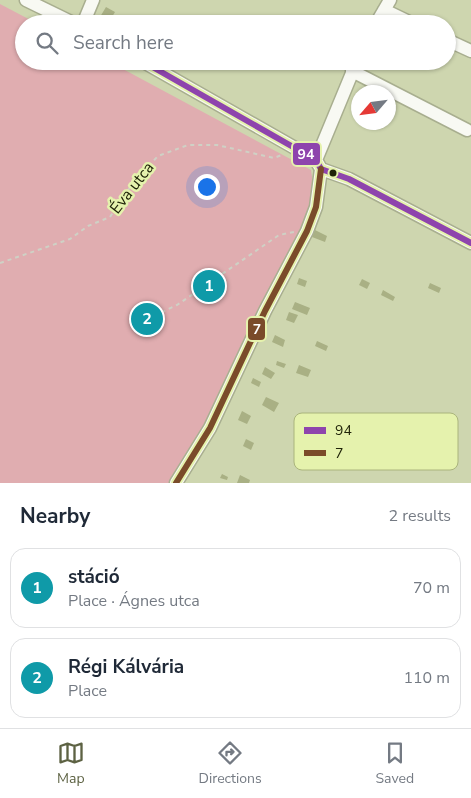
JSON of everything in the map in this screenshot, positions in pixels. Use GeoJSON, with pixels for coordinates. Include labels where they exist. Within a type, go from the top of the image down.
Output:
{"type":"FeatureCollection","features":[{"type":"Feature","properties":{"kind":"street"},"geometry":{"type":"LineString","coordinates":[[26,0],[57,15]]}},
{"type":"Feature","properties":{"kind":"street"},"geometry":{"type":"LineString","coordinates":[[86,15],[92,0]]}},
{"type":"Feature","properties":{"kind":"street"},"geometry":{"type":"LineString","coordinates":[[387,5],[401,15]]}},
{"type":"Feature","properties":{"kind":"street"},"geometry":{"type":"LineString","coordinates":[[456,44],[471,51]]}},
{"type":"Feature","properties":{"kind":"street"},"geometry":{"type":"LineString","coordinates":[[158,70],[298,150],[319,165],[349,178],[471,243]]}},
{"type":"Feature","properties":{"kind":"street"},"geometry":{"type":"LineString","coordinates":[[171,483],[206,426],[316,207],[319,165],[354,70]]}},
{"type":"Feature","properties":{"kind":"street"},"geometry":{"type":"LineString","coordinates":[[362,70],[467,130]]}},
{"type":"Feature","properties":{"kind":"street"},"geometry":{"type":"LineString","coordinates":[[176,483],[210,428],[303,233]]}},
{"type":"Feature","properties":{"kind":"path","name":"Éva utca"},"geometry":{"type":"LineString","coordinates":[[0,263],[70,239],[88,226],[110,217],[139,176],[158,156],[188,145],[217,145],[274,158],[298,150]]}},
{"type":"Feature","properties":{"kind":"path"},"geometry":{"type":"LineString","coordinates":[[147,319],[177,305],[279,235],[290,232],[303,233]]}},
{"type":"Feature","properties":{"kind":"shaded area"},"geometry":{"type":"Polygon","coordinates":[[[0,4],[21,15],[15,15],[15,70],[125,70],[311,170],[315,198],[304,226],[206,426],[171,483],[0,483],[0,4]]]}},
{"type":"Feature","properties":{"kind":"building"},"geometry":{"type":"Polygon","coordinates":[[[106,7],[115,12],[113,15],[101,15],[106,7]]]}},
{"type":"Feature","properties":{"kind":"building"},"geometry":{"type":"Polygon","coordinates":[[[315,230],[327,236],[325,242],[312,237],[315,230]]]}},
{"type":"Feature","properties":{"kind":"building"},"geometry":{"type":"Polygon","coordinates":[[[299,278],[307,281],[305,287],[297,284],[299,278]]]}},
{"type":"Feature","properties":{"kind":"building"},"geometry":{"type":"Polygon","coordinates":[[[362,279],[370,283],[367,289],[359,285],[362,279]]]}},
{"type":"Feature","properties":{"kind":"building"},"geometry":{"type":"Polygon","coordinates":[[[430,283],[441,288],[439,293],[428,288],[430,283]]]}},
{"type":"Feature","properties":{"kind":"building"},"geometry":{"type":"Polygon","coordinates":[[[383,290],[395,297],[393,301],[381,295],[383,290]]]}},
{"type":"Feature","properties":{"kind":"building"},"geometry":{"type":"Polygon","coordinates":[[[295,302],[310,308],[307,315],[292,309],[295,302]]]}},
{"type":"Feature","properties":{"kind":"building"},"geometry":{"type":"Polygon","coordinates":[[[289,312],[298,315],[294,323],[286,320],[289,312]]]}},
{"type":"Feature","properties":{"kind":"building"},"geometry":{"type":"Polygon","coordinates":[[[275,335],[285,340],[283,347],[272,342],[275,335]]]}},
{"type":"Feature","properties":{"kind":"building"},"geometry":{"type":"Polygon","coordinates":[[[317,341],[328,346],[326,351],[315,346],[317,341]]]}},
{"type":"Feature","properties":{"kind":"building"},"geometry":{"type":"Polygon","coordinates":[[[277,361],[286,364],[284,368],[276,365],[277,361]]]}},
{"type":"Feature","properties":{"kind":"building"},"geometry":{"type":"Polygon","coordinates":[[[299,365],[311,370],[308,377],[296,373],[299,365]]]}},
{"type":"Feature","properties":{"kind":"building"},"geometry":{"type":"Polygon","coordinates":[[[265,367],[275,373],[271,379],[262,374],[265,367]]]}},
{"type":"Feature","properties":{"kind":"building"},"geometry":{"type":"Polygon","coordinates":[[[253,378],[261,382],[259,387],[251,383],[253,378]]]}},
{"type":"Feature","properties":{"kind":"building"},"geometry":{"type":"Polygon","coordinates":[[[266,397],[279,403],[274,412],[262,405],[266,397]]]}},
{"type":"Feature","properties":{"kind":"building"},"geometry":{"type":"Polygon","coordinates":[[[242,411],[251,416],[247,424],[238,420],[242,411]]]}},
{"type":"Feature","properties":{"kind":"building"},"geometry":{"type":"Polygon","coordinates":[[[246,439],[254,443],[251,450],[243,446],[246,439]]]}},
{"type":"Feature","properties":{"kind":"building"},"geometry":{"type":"Polygon","coordinates":[[[222,474],[228,477],[227,480],[220,478],[222,474]]]}},
{"type":"Feature","properties":{"kind":"building"},"geometry":{"type":"Polygon","coordinates":[[[240,475],[250,480],[249,483],[237,483],[240,475]]]}},
{"type":"Feature","properties":{"kind":"transit line","name":"94"},"geometry":{"type":"LineString","coordinates":[[158,70],[316,160],[321,169],[349,179],[471,243]]}},
{"type":"Feature","properties":{"kind":"transit line","name":"7"},"geometry":{"type":"LineString","coordinates":[[176,483],[210,428],[265,311],[307,231],[316,207],[321,169]]}},
{"type":"Feature","properties":{"kind":"place","name":"stáció"},"geometry":{"type":"Point","coordinates":[209,286]}},
{"type":"Feature","properties":{"kind":"place","name":"Régi Kálvária"},"geometry":{"type":"Point","coordinates":[147,319]}}]}
